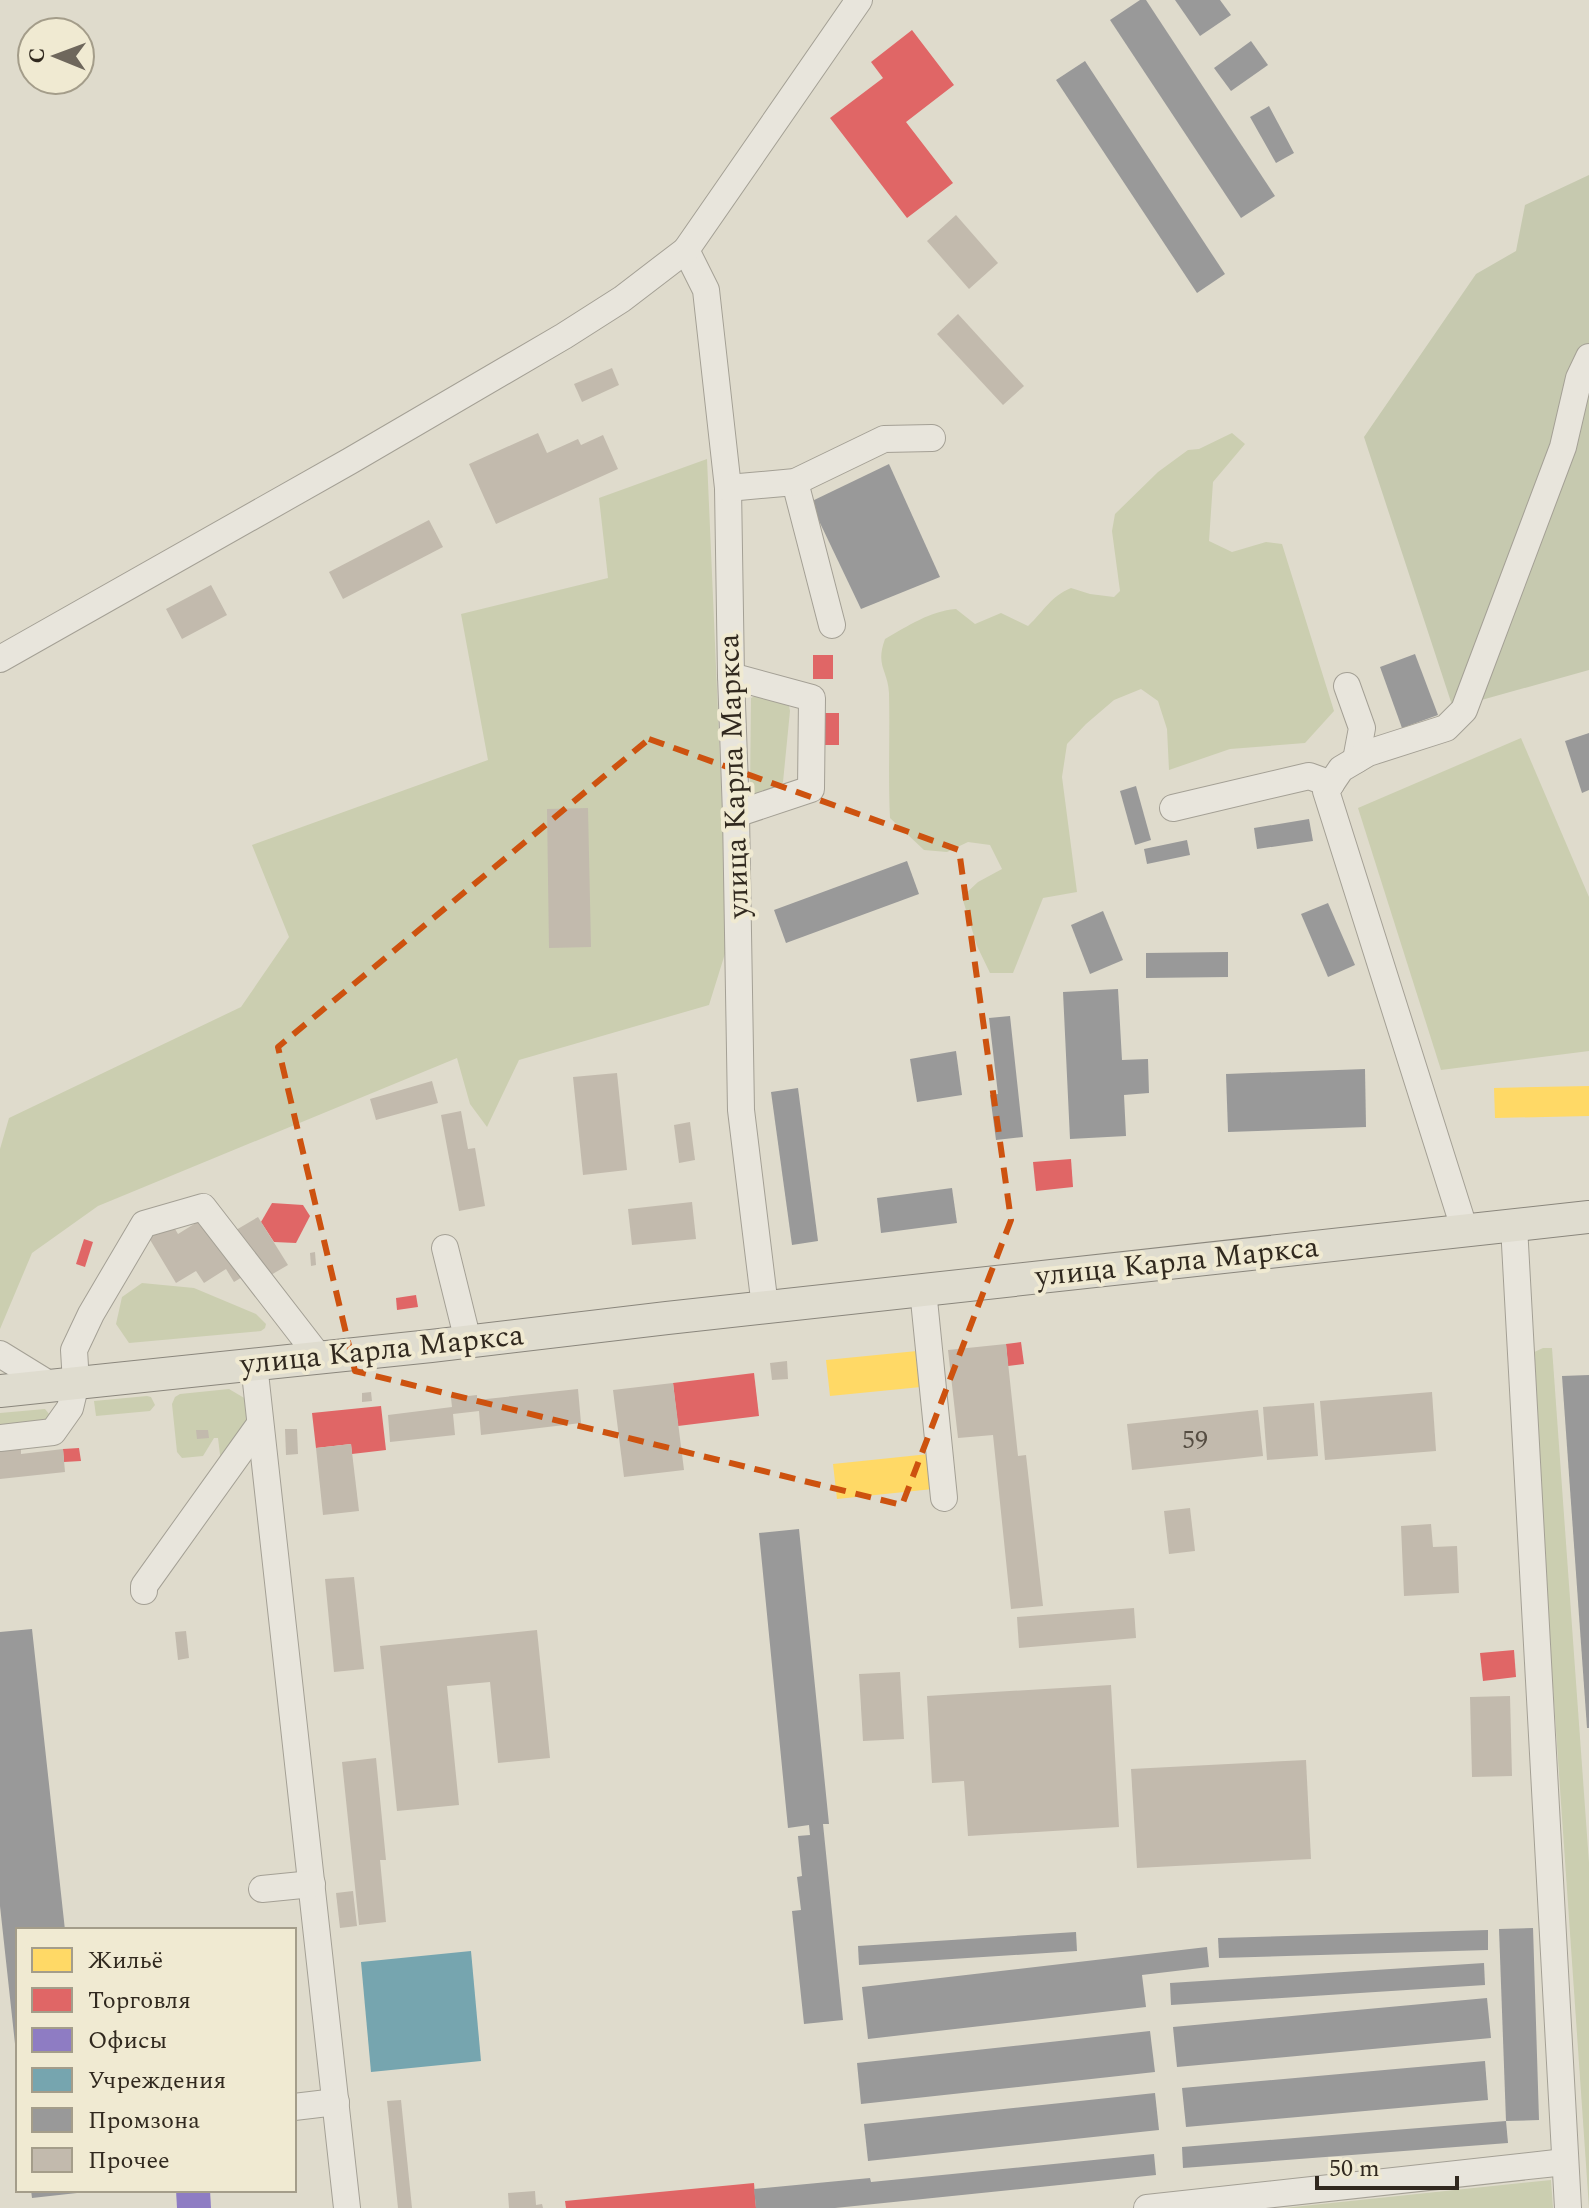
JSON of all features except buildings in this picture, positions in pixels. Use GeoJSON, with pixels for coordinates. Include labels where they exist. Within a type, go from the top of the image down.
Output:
{"type":"FeatureCollection","features":[{"type":"Feature","properties":{"kind":"main road","name":"улица Карла Маркса"},"geometry":{"type":"LineString","coordinates":[[0,1391],[1589,1217]]}},
{"type":"Feature","properties":{"kind":"street"},"geometry":{"type":"LineString","coordinates":[[0,659],[564,336],[622,299],[686,250],[859,0]]}},
{"type":"Feature","properties":{"kind":"street","name":"улица Карла Маркса"},"geometry":{"type":"LineString","coordinates":[[686,250],[706,290],[728,488],[741,1110],[765,1307]]}},
{"type":"Feature","properties":{"kind":"street"},"geometry":{"type":"LineString","coordinates":[[1465,1231],[1326,791],[1341,769],[1356,760],[1368,753],[1446,728],[1464,710],[1563,447],[1579,378],[1589,357]]}},
{"type":"Feature","properties":{"kind":"street"},"geometry":{"type":"LineString","coordinates":[[728,488],[795,482],[884,439],[932,438]]}},
{"type":"Feature","properties":{"kind":"street"},"geometry":{"type":"LineString","coordinates":[[795,482],[832,625]]}},
{"type":"Feature","properties":{"kind":"street"},"geometry":{"type":"LineString","coordinates":[[731,676],[812,698],[811,789],[736,814]]}},
{"type":"Feature","properties":{"kind":"street"},"geometry":{"type":"LineString","coordinates":[[1347,686],[1362,728],[1356,760]]}},
{"type":"Feature","properties":{"kind":"street"},"geometry":{"type":"LineString","coordinates":[[1173,808],[1309,776],[1331,784]]}},
{"type":"Feature","properties":{"kind":"street"},"geometry":{"type":"LineString","coordinates":[[0,1438],[53,1432],[70,1408],[64,1384],[74,1350],[91,1314],[144,1224],[203,1207],[319,1357]]}},
{"type":"Feature","properties":{"kind":"street"},"geometry":{"type":"LineString","coordinates":[[1514,1226],[1568,2208]]}},
{"type":"Feature","properties":{"kind":"street"},"geometry":{"type":"LineString","coordinates":[[445,1248],[468,1341]]}},
{"type":"Feature","properties":{"kind":"street"},"geometry":{"type":"LineString","coordinates":[[923,1290],[944,1498]]}},
{"type":"Feature","properties":{"kind":"street"},"geometry":{"type":"LineString","coordinates":[[0,1354],[64,1384]]}},
{"type":"Feature","properties":{"kind":"street"},"geometry":{"type":"LineString","coordinates":[[254,1364],[347,2208]]}},
{"type":"Feature","properties":{"kind":"street"},"geometry":{"type":"LineString","coordinates":[[144,1591],[144,1586],[260,1424]]}},
{"type":"Feature","properties":{"kind":"street"},"geometry":{"type":"LineString","coordinates":[[262,1889],[312,1884]]}},
{"type":"Feature","properties":{"kind":"street"},"geometry":{"type":"LineString","coordinates":[[296,2107],[336,2102]]}},
{"type":"Feature","properties":{"kind":"street"},"geometry":{"type":"LineString","coordinates":[[1147,2208],[1462,2182],[1565,2162]]}},
{"type":"Feature","properties":{"kind":"highlighted area"},"geometry":{"type":"Polygon","coordinates":[[[649,739],[959,850],[1011,1220],[902,1505],[355,1371],[278,1047],[649,739]]]}},
{"type":"Feature","properties":{"kind":"green space"},"geometry":{"type":"Polygon","coordinates":[[[1589,175],[1589,670],[1453,708],[1364,437],[1476,274],[1516,251],[1525,205],[1589,175]]]}},
{"type":"Feature","properties":{"kind":"green space"},"geometry":{"type":"Polygon","coordinates":[[[1232,433],[1245,444],[1213,482],[1209,541],[1232,552],[1266,542],[1282,544],[1334,711],[1305,743],[1230,749],[1169,770],[1167,729],[1158,701],[1141,689],[1114,700],[1067,744],[1062,777],[1077,892],[1043,898],[1013,973],[990,973],[977,946],[962,897],[978,882],[1002,869],[990,845],[968,842],[947,852],[924,850],[890,818],[889,693],[881,656],[885,639],[919,620],[946,610],[956,609],[975,624],[1001,613],[1028,626],[1053,600],[1071,588],[1114,597],[1120,591],[1112,531],[1115,514],[1158,472],[1188,450],[1199,449],[1232,433]]]}},
{"type":"Feature","properties":{"kind":"green space"},"geometry":{"type":"Polygon","coordinates":[[[707,459],[728,944],[709,1005],[519,1060],[487,1127],[470,1104],[457,1058],[98,1206],[32,1253],[0,1329],[0,1149],[9,1118],[241,1007],[289,937],[252,845],[488,760],[461,614],[608,578],[599,498],[707,459]]]}},
{"type":"Feature","properties":{"kind":"green space"},"geometry":{"type":"Polygon","coordinates":[[[757,695],[789,706],[790,711],[783,782],[776,791],[754,799],[750,792],[751,698],[757,695]]]}},
{"type":"Feature","properties":{"kind":"green space"},"geometry":{"type":"Polygon","coordinates":[[[1521,738],[1589,897],[1589,1051],[1441,1070],[1358,808],[1521,738]]]}},
{"type":"Feature","properties":{"kind":"green space"},"geometry":{"type":"Polygon","coordinates":[[[142,1283],[194,1288],[256,1314],[266,1324],[265,1328],[261,1331],[129,1343],[116,1324],[122,1297],[142,1283]]]}},
{"type":"Feature","properties":{"kind":"green space"},"geometry":{"type":"Polygon","coordinates":[[[1552,1348],[1589,1863],[1589,2208],[1530,1354],[1552,1348]]]}},
{"type":"Feature","properties":{"kind":"green space"},"geometry":{"type":"Polygon","coordinates":[[[229,1389],[251,1402],[256,1423],[221,1463],[218,1438],[214,1438],[203,1456],[182,1458],[177,1452],[172,1404],[175,1397],[229,1389]]]}},
{"type":"Feature","properties":{"kind":"green space"},"geometry":{"type":"Polygon","coordinates":[[[147,1396],[155,1405],[150,1411],[96,1416],[94,1401],[147,1396]]]}},
{"type":"Feature","properties":{"kind":"green space"},"geometry":{"type":"Polygon","coordinates":[[[45,1409],[54,1420],[0,1425],[0,1413],[45,1409]]]}},
{"type":"Feature","properties":{"kind":"green space"},"geometry":{"type":"Polygon","coordinates":[[[1551,2180],[1553,2208],[1284,2208],[1551,2180]]]}}]}
